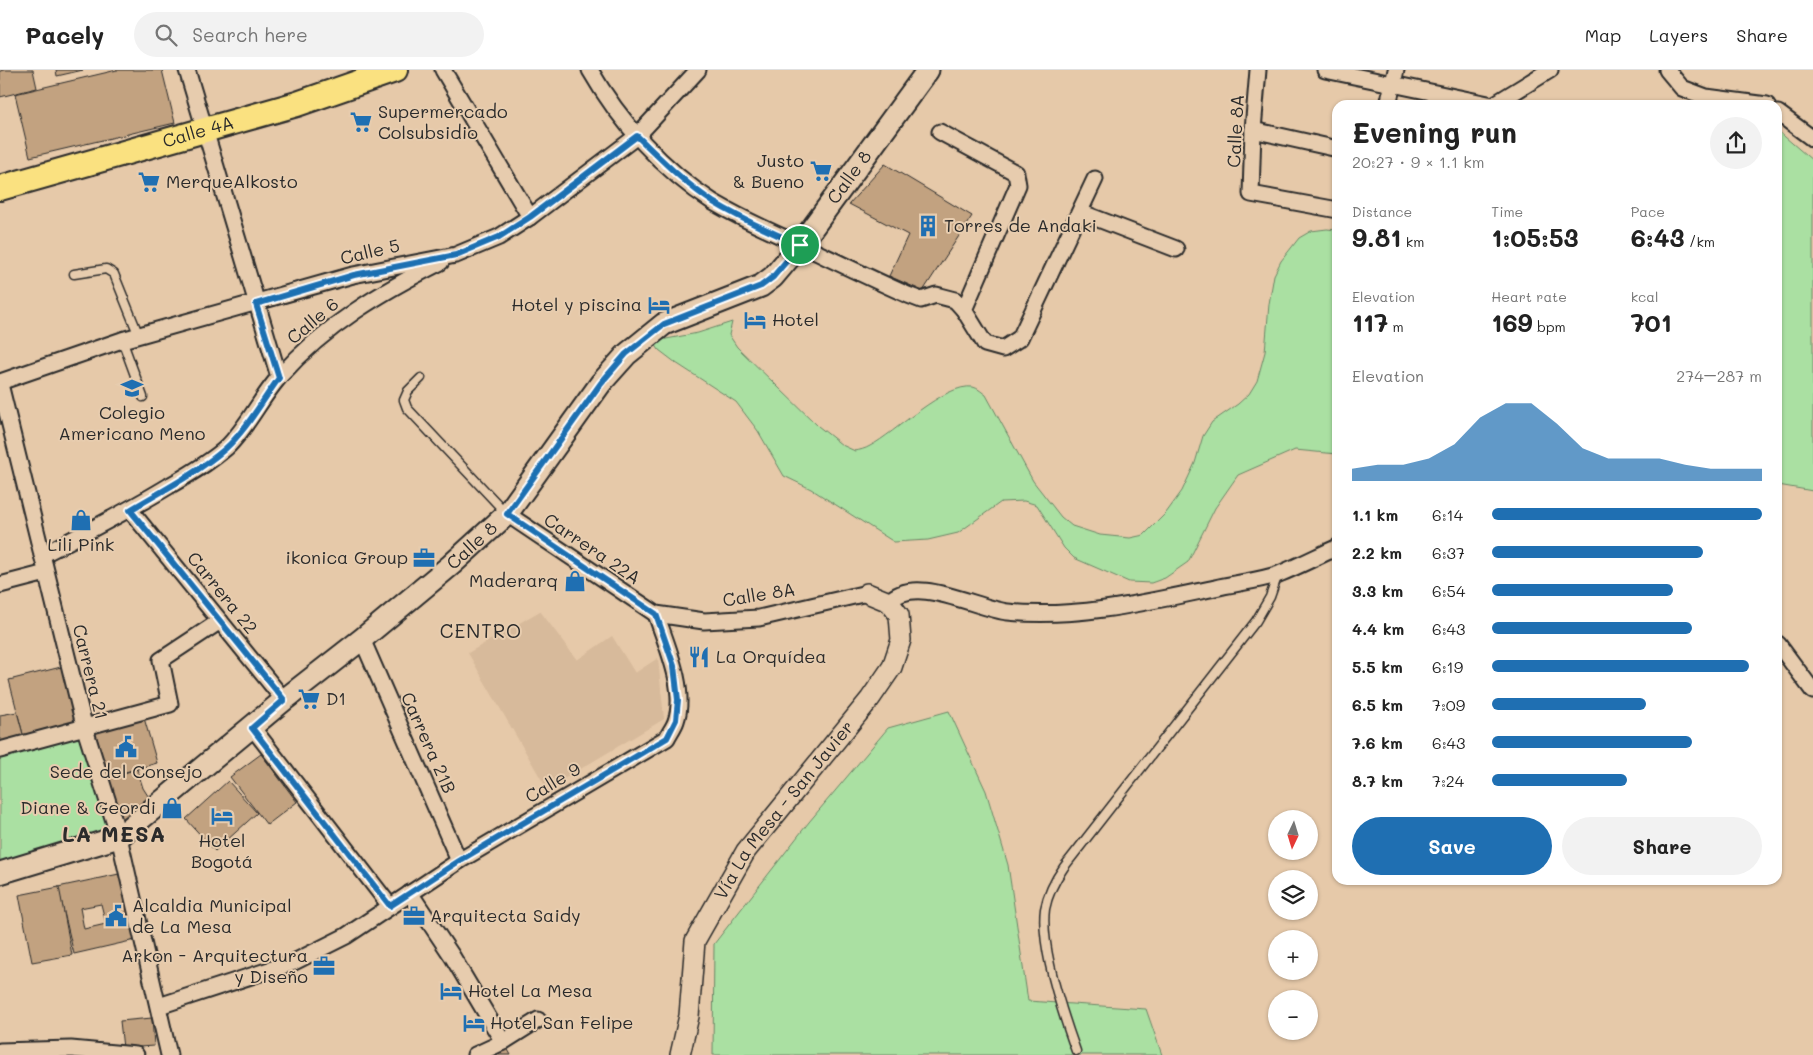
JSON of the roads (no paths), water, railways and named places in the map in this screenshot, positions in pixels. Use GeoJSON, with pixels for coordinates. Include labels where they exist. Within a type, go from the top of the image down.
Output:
{"type":"FeatureCollection","features":[{"type":"Feature","properties":{"kind":"main road","name":"Calle 4A"},"geometry":{"type":"LineString","coordinates":[[0,188],[297,104],[396,70]]}},
{"type":"Feature","properties":{"kind":"main road","name":"Calle 8"},"geometry":{"type":"LineString","coordinates":[[0,873],[119,837],[284,700],[362,640],[451,565],[507,514],[601,383],[626,354],[664,324],[761,286],[773,277],[800,245],[928,70]]}},
{"type":"Feature","properties":{"kind":"street"},"geometry":{"type":"LineString","coordinates":[[187,70],[279,378]]}},
{"type":"Feature","properties":{"kind":"street"},"geometry":{"type":"LineString","coordinates":[[443,70],[530,217]]}},
{"type":"Feature","properties":{"kind":"street"},"geometry":{"type":"LineString","coordinates":[[590,70],[606,96],[637,136],[672,170],[712,201],[755,226],[921,300],[936,295],[955,300],[964,310],[985,344],[1003,349],[1020,338],[1094,179]]}},
{"type":"Feature","properties":{"kind":"street","name":"Calle 5"},"geometry":{"type":"LineString","coordinates":[[0,383],[122,340],[354,275],[456,255],[499,237],[530,217],[637,136],[698,70]]}},
{"type":"Feature","properties":{"kind":"street","name":"Calle 8A"},"geometry":{"type":"LineString","coordinates":[[1258,70],[1253,130],[1251,194],[1332,209]]}},
{"type":"Feature","properties":{"kind":"street"},"geometry":{"type":"LineString","coordinates":[[1325,70],[1394,77],[1475,100]]}},
{"type":"Feature","properties":{"kind":"street"},"geometry":{"type":"LineString","coordinates":[[1501,100],[1550,70]]}},
{"type":"Feature","properties":{"kind":"street"},"geometry":{"type":"LineString","coordinates":[[1667,70],[1682,88],[1706,96],[1733,100]]}},
{"type":"Feature","properties":{"kind":"street"},"geometry":{"type":"LineString","coordinates":[[1389,100],[1394,77]]}},
{"type":"Feature","properties":{"kind":"street"},"geometry":{"type":"LineString","coordinates":[[1782,116],[1813,139]]}},
{"type":"Feature","properties":{"kind":"street"},"geometry":{"type":"LineString","coordinates":[[1253,130],[1332,148]]}},
{"type":"Feature","properties":{"kind":"street"},"geometry":{"type":"LineString","coordinates":[[940,132],[1016,173],[1018,184],[964,310]]}},
{"type":"Feature","properties":{"kind":"street"},"geometry":{"type":"LineString","coordinates":[[1080,212],[1176,250]]}},
{"type":"Feature","properties":{"kind":"street","name":"Calle 6"},"geometry":{"type":"LineString","coordinates":[[42,555],[130,510],[202,466],[225,448],[243,429],[279,378],[314,342],[359,307],[392,287],[456,255]]}},
{"type":"Feature","properties":{"kind":"street","name":"Carrera 21"},"geometry":{"type":"LineString","coordinates":[[0,383],[85,729],[119,837],[169,1055]]}},
{"type":"Feature","properties":{"kind":"street","name":"Carrera 22"},"geometry":{"type":"LineString","coordinates":[[130,510],[284,700]]}},
{"type":"Feature","properties":{"kind":"street","name":"Carrera 22A"},"geometry":{"type":"LineString","coordinates":[[507,514],[656,614]]}},
{"type":"Feature","properties":{"kind":"street"},"geometry":{"type":"LineString","coordinates":[[867,593],[889,602],[898,594],[911,591],[942,594],[1007,612],[1078,613],[1188,594],[1278,574],[1332,550]]}},
{"type":"Feature","properties":{"kind":"street"},"geometry":{"type":"LineString","coordinates":[[0,585],[46,572]]}},
{"type":"Feature","properties":{"kind":"street","name":"Calle 8A"},"geometry":{"type":"LineString","coordinates":[[656,614],[704,622],[759,618],[867,593]]}},
{"type":"Feature","properties":{"kind":"street","name":"Vía La Mesa - San Javier"},"geometry":{"type":"LineString","coordinates":[[680,1055],[689,1016],[695,941],[746,851],[870,698],[892,667],[901,640],[899,615],[889,602]]}},
{"type":"Feature","properties":{"kind":"street","name":"Calle 9"},"geometry":{"type":"LineString","coordinates":[[159,1006],[294,962],[346,936],[459,861],[667,738],[676,720],[678,700],[674,666],[656,614]]}},
{"type":"Feature","properties":{"kind":"street"},"geometry":{"type":"LineString","coordinates":[[0,750],[85,729],[170,704],[161,660],[220,621]]}},
{"type":"Feature","properties":{"kind":"street","name":"Carrera 21B"},"geometry":{"type":"LineString","coordinates":[[362,640],[459,861]]}},
{"type":"Feature","properties":{"kind":"street"},"geometry":{"type":"LineString","coordinates":[[1782,649],[1813,691]]}},
{"type":"Feature","properties":{"kind":"street"},"geometry":{"type":"LineString","coordinates":[[252,728],[390,906]]}},
{"type":"Feature","properties":{"kind":"street"},"geometry":{"type":"LineString","coordinates":[[410,893],[452,956],[503,1042]]}},
{"type":"Feature","properties":{"kind":"street"},"geometry":{"type":"LineString","coordinates":[[475,1055],[503,1042],[538,1020]]}},
{"type":"Feature","properties":{"kind":"street"},"geometry":{"type":"LineString","coordinates":[[0,1050],[71,1049],[136,1055]]}},
{"type":"Feature","properties":{"kind":"lane"},"geometry":{"type":"LineString","coordinates":[[74,274],[106,269],[114,274],[139,336]]}},
{"type":"Feature","properties":{"kind":"lane"},"geometry":{"type":"LineString","coordinates":[[122,340],[143,397]]}},
{"type":"Feature","properties":{"kind":"lane"},"geometry":{"type":"LineString","coordinates":[[421,378],[408,391],[404,400],[407,408],[507,514]]}},
{"type":"Feature","properties":{"kind":"lane"},"geometry":{"type":"LineString","coordinates":[[1076,1051],[1060,1005],[1046,935],[1046,909],[1052,886],[1064,867],[1256,621],[1270,598],[1278,574]]}},
{"type":"Feature","properties":{"kind":"place","name":"Supermercado Colsubsidio"},"geometry":{"type":"Point","coordinates":[361,122]}},
{"type":"Feature","properties":{"kind":"place","name":"Justo & Bueno"},"geometry":{"type":"Point","coordinates":[821,171]}},
{"type":"Feature","properties":{"kind":"place","name":"MerqueAlkosto"},"geometry":{"type":"Point","coordinates":[149,182]}},
{"type":"Feature","properties":{"kind":"place","name":"Torres de Andaki"},"geometry":{"type":"Point","coordinates":[928,226]}},
{"type":"Feature","properties":{"kind":"place","name":"Hotel y piscina"},"geometry":{"type":"Point","coordinates":[659,305]}},
{"type":"Feature","properties":{"kind":"place","name":"Hotel"},"geometry":{"type":"Point","coordinates":[755,320]}},
{"type":"Feature","properties":{"kind":"place","name":"Colegio Americano Meno"},"geometry":{"type":"Point","coordinates":[132,388]}},
{"type":"Feature","properties":{"kind":"place","name":"Lili Pink"},"geometry":{"type":"Point","coordinates":[81,520]}},
{"type":"Feature","properties":{"kind":"place","name":"ikonica Group"},"geometry":{"type":"Point","coordinates":[424,558]}},
{"type":"Feature","properties":{"kind":"place","name":"Maderarq"},"geometry":{"type":"Point","coordinates":[575,581]}},
{"type":"Feature","properties":{"kind":"place","name":"La Orquídea"},"geometry":{"type":"Point","coordinates":[699,657]}},
{"type":"Feature","properties":{"kind":"place","name":"D1"},"geometry":{"type":"Point","coordinates":[309,699]}},
{"type":"Feature","properties":{"kind":"place","name":"Sede del Consejo"},"geometry":{"type":"Point","coordinates":[126,747]}},
{"type":"Feature","properties":{"kind":"place","name":"Diane & Geordi"},"geometry":{"type":"Point","coordinates":[172,808]}},
{"type":"Feature","properties":{"kind":"place","name":"Hotel Bogotá"},"geometry":{"type":"Point","coordinates":[222,816]}},
{"type":"Feature","properties":{"kind":"place","name":"Alcaldia Municipal de La Mesa"},"geometry":{"type":"Point","coordinates":[116,916]}},
{"type":"Feature","properties":{"kind":"place","name":"Arquitecta Saidy"},"geometry":{"type":"Point","coordinates":[414,916]}},
{"type":"Feature","properties":{"kind":"place","name":"Arkon - Arquitectura y Diseño"},"geometry":{"type":"Point","coordinates":[324,966]}},
{"type":"Feature","properties":{"kind":"place","name":"Hotel La Mesa"},"geometry":{"type":"Point","coordinates":[451,991]}},
{"type":"Feature","properties":{"kind":"place","name":"Hotel San Felipe"},"geometry":{"type":"Point","coordinates":[474,1023]}},
{"type":"Feature","properties":{"kind":"district","name":"CENTRO"},"geometry":{"type":"Point","coordinates":[481,631]}},
{"type":"Feature","properties":{"kind":"district","name":"LA MESA"},"geometry":{"type":"Point","coordinates":[114,834]}}]}
